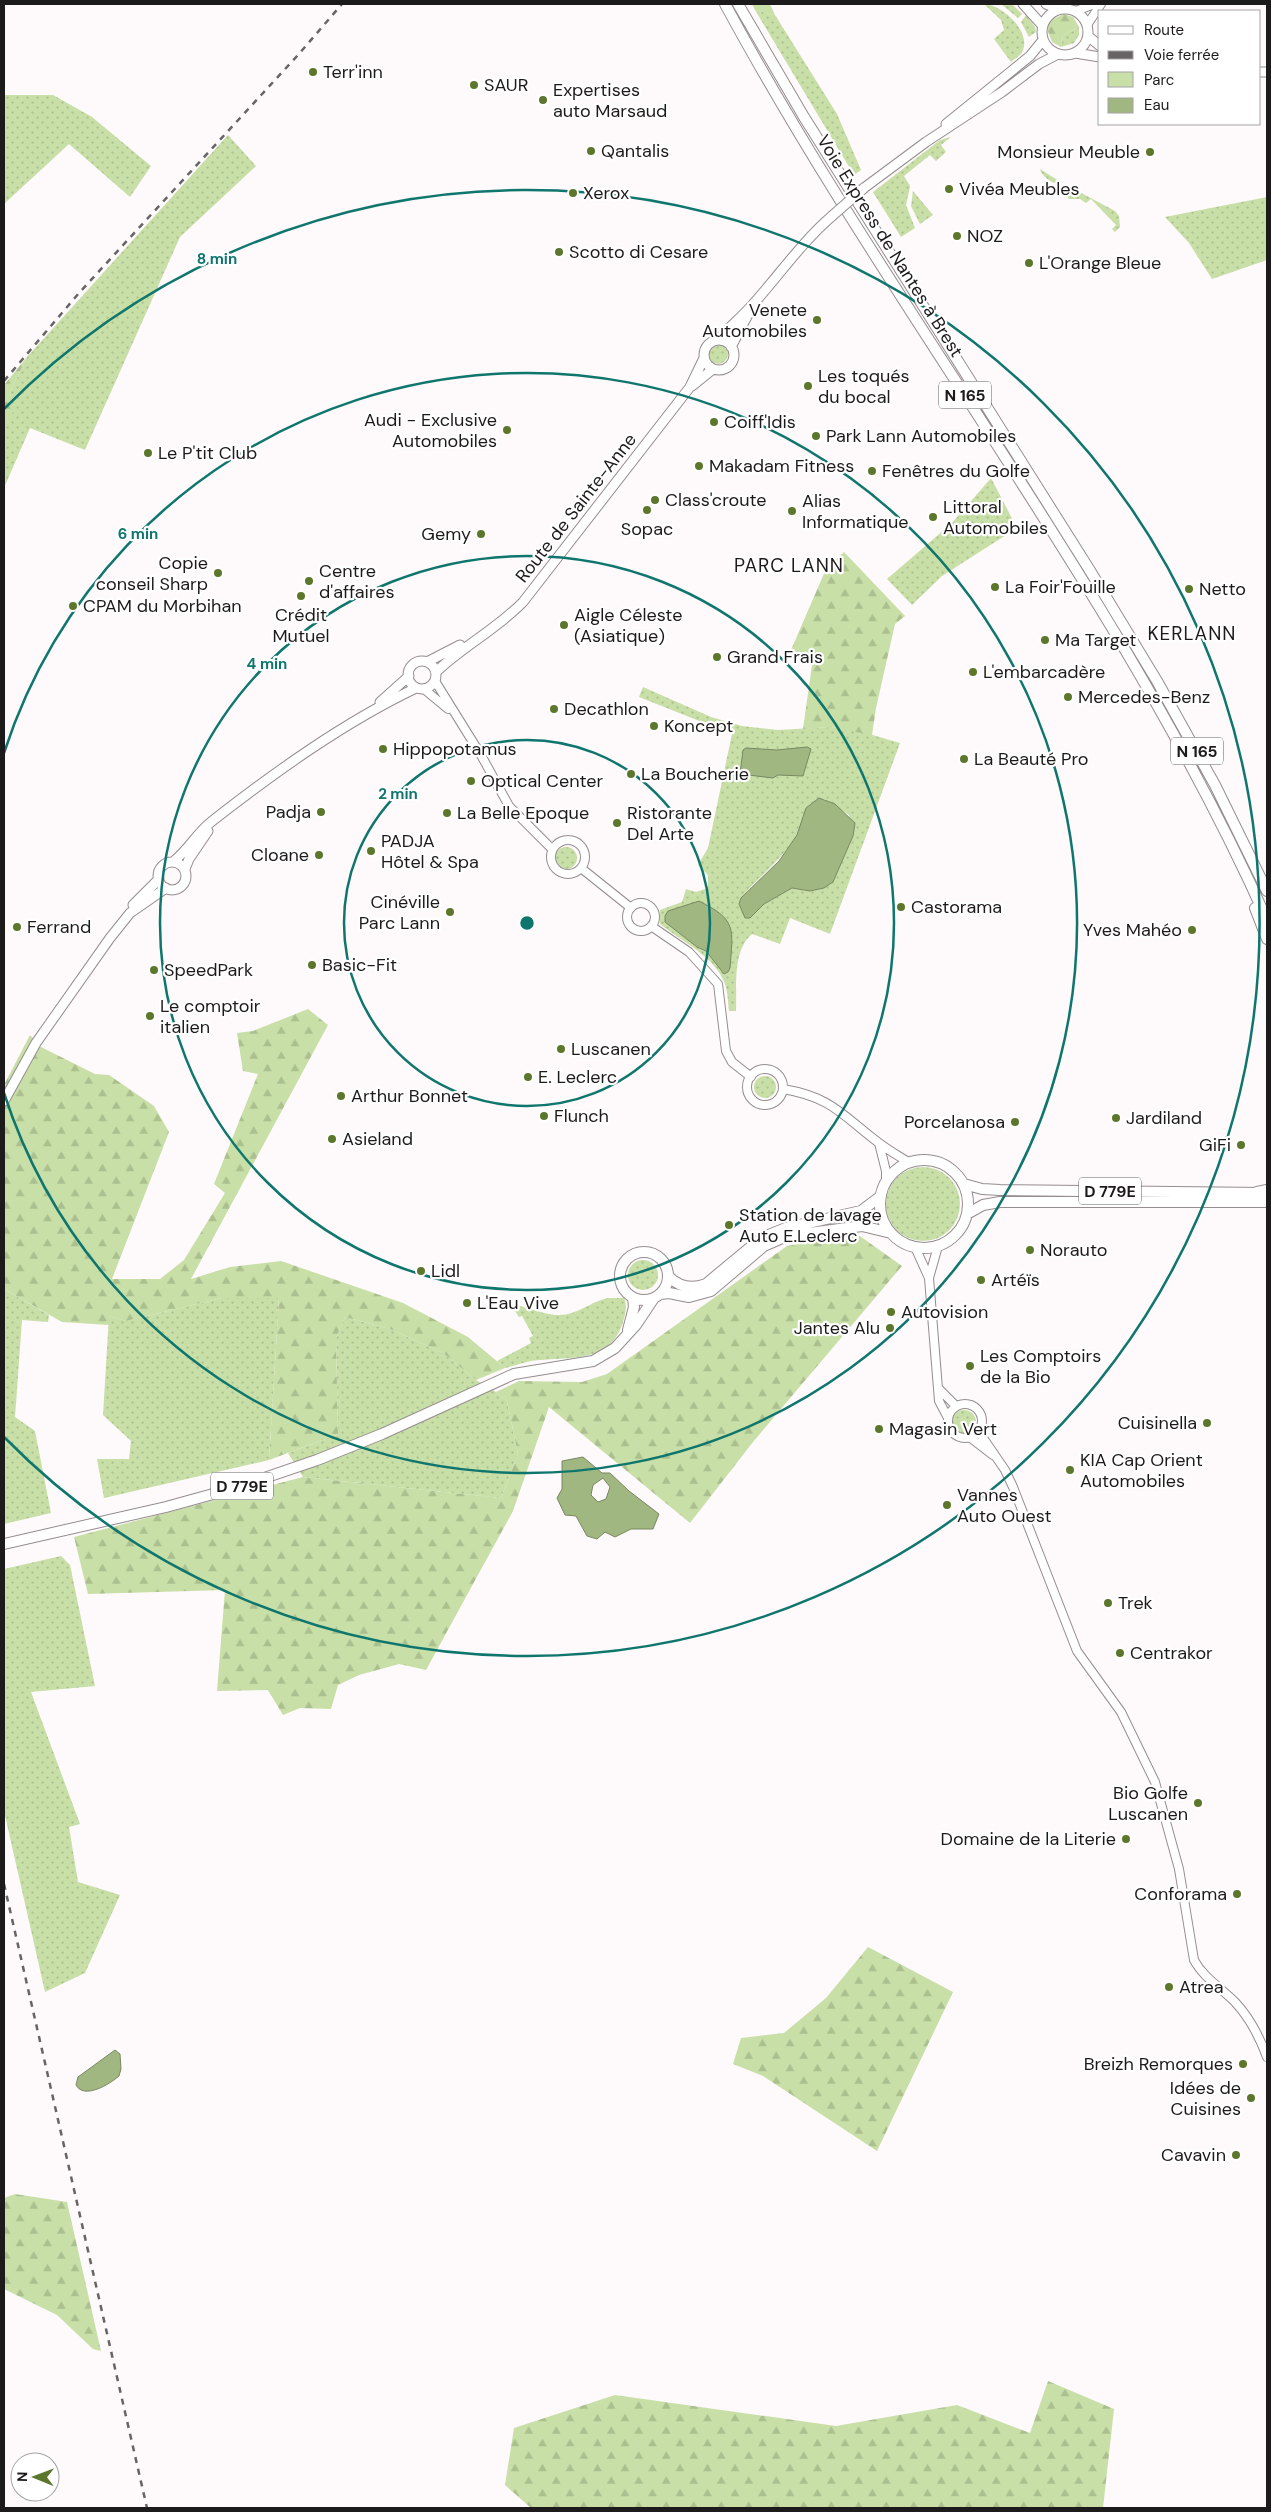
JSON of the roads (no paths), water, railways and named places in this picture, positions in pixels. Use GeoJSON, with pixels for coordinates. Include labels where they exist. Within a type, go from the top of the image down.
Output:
{"type":"FeatureCollection","features":[{"type":"Feature","properties":{"kind":"main road","name":"Voie Express de Nantes à Brest"},"geometry":{"type":"LineString","coordinates":[[725,4],[824,173],[1128,655],[1200,782],[1267,920]]}},
{"type":"Feature","properties":{"kind":"main road","name":"Voie Express de Nantes à Brest"},"geometry":{"type":"LineString","coordinates":[[738,4],[809,126],[1129,634],[1193,743],[1263,875],[1267,891]]}},
{"type":"Feature","properties":{"kind":"main road"},"geometry":{"type":"LineString","coordinates":[[1023,4],[1042,25]]}},
{"type":"Feature","properties":{"kind":"main road"},"geometry":{"type":"LineString","coordinates":[[1046,4],[1076,12],[1087,25],[1088,36],[1085,43],[1075,53]]}},
{"type":"Feature","properties":{"kind":"main road"},"geometry":{"type":"LineString","coordinates":[[1058,54],[1052,51],[1043,40],[1042,25],[1046,18],[1059,9]]}},
{"type":"Feature","properties":{"kind":"main road"},"geometry":{"type":"LineString","coordinates":[[1088,36],[1098,44]]}},
{"type":"Feature","properties":{"kind":"main road"},"geometry":{"type":"LineString","coordinates":[[926,142],[1030,56],[1043,40]]}},
{"type":"Feature","properties":{"kind":"main road"},"geometry":{"type":"LineString","coordinates":[[753,305],[732,347],[734,354],[731,363],[724,369],[713,369],[704,358],[704,350],[708,344],[720,340],[728,328],[753,305],[801,246],[864,188],[926,142],[1002,92],[1039,64],[1058,54],[1075,53],[1098,57]]}},
{"type":"Feature","properties":{"kind":"main road"},"geometry":{"type":"LineString","coordinates":[[720,340],[732,347]]}},
{"type":"Feature","properties":{"kind":"main road","name":"Route de Sainte-Anne"},"geometry":{"type":"LineString","coordinates":[[436,676],[477,638],[509,616],[523,602],[690,387],[704,358]]}},
{"type":"Feature","properties":{"kind":"main road","name":"Route de Sainte-Anne"},"geometry":{"type":"LineString","coordinates":[[690,387],[713,369]]}},
{"type":"Feature","properties":{"kind":"main road","name":"Route de Sainte-Anne"},"geometry":{"type":"LineString","coordinates":[[427,662],[477,638]]}},
{"type":"Feature","properties":{"kind":"main road"},"geometry":{"type":"LineString","coordinates":[[110,938],[123,915],[159,878],[162,866],[174,862],[209,823],[303,755],[374,708],[409,676],[414,664],[420,661],[427,662],[433,666],[436,676],[420,688],[374,708]]}},
{"type":"Feature","properties":{"kind":"main road"},"geometry":{"type":"LineString","coordinates":[[409,676],[420,688]]}},
{"type":"Feature","properties":{"kind":"main road"},"geometry":{"type":"LineString","coordinates":[[4,1101],[36,1043],[110,938],[130,914],[166,888],[176,889],[183,885],[186,877],[185,869],[189,859],[220,815]]}},
{"type":"Feature","properties":{"kind":"main road"},"geometry":{"type":"LineString","coordinates":[[174,862],[185,869]]}},
{"type":"Feature","properties":{"kind":"main road"},"geometry":{"type":"LineString","coordinates":[[159,878],[166,888]]}},
{"type":"Feature","properties":{"kind":"main road"},"geometry":{"type":"LineString","coordinates":[[1253,890],[1254,906],[1267,939]]}},
{"type":"Feature","properties":{"kind":"main road"},"geometry":{"type":"LineString","coordinates":[[932,1160],[950,1167],[964,1184],[968,1203],[967,1214],[962,1227],[952,1238],[938,1246],[915,1247],[903,1242],[891,1232],[880,1214],[881,1196],[886,1182],[895,1170],[908,1162],[932,1160]]}},
{"type":"Feature","properties":{"kind":"main road","name":"D 779E"},"geometry":{"type":"LineString","coordinates":[[964,1184],[982,1189],[1000,1190],[1264,1192]]}},
{"type":"Feature","properties":{"kind":"main road"},"geometry":{"type":"LineString","coordinates":[[668,1276],[686,1287],[698,1287],[706,1284],[759,1240],[786,1228],[862,1211],[881,1196]]}},
{"type":"Feature","properties":{"kind":"main road","name":"D 779E"},"geometry":{"type":"LineString","coordinates":[[967,1214],[983,1205],[1000,1202],[1267,1202]]}},
{"type":"Feature","properties":{"kind":"main road"},"geometry":{"type":"LineString","coordinates":[[657,1296],[666,1286],[668,1276],[666,1265],[656,1255],[642,1252],[629,1256],[621,1268],[619,1277],[626,1293],[633,1298],[640,1300],[657,1296],[669,1293],[689,1297],[710,1291],[764,1246],[787,1236],[862,1226],[891,1232]]}},
{"type":"Feature","properties":{"kind":"main road","name":"D 779E"},"geometry":{"type":"LineString","coordinates":[[4,1544],[166,1507],[235,1488],[317,1460],[382,1434],[514,1374],[593,1361],[616,1348],[657,1296]]}},
{"type":"Feature","properties":{"kind":"main road"},"geometry":{"type":"LineString","coordinates":[[626,1335],[632,1320],[633,1298]]}},
{"type":"Feature","properties":{"kind":"street"},"geometry":{"type":"LineString","coordinates":[[1076,12],[1094,4]]}},
{"type":"Feature","properties":{"kind":"street"},"geometry":{"type":"LineString","coordinates":[[1087,25],[1101,4]]}},
{"type":"Feature","properties":{"kind":"street"},"geometry":{"type":"LineString","coordinates":[[436,676],[457,718],[481,755],[509,806],[552,849],[552,865],[560,872],[571,874],[584,864],[585,852],[578,843],[564,840],[552,849]]}},
{"type":"Feature","properties":{"kind":"street"},"geometry":{"type":"LineString","coordinates":[[420,688],[457,718]]}},
{"type":"Feature","properties":{"kind":"street"},"geometry":{"type":"LineString","coordinates":[[581,868],[631,908]]}},
{"type":"Feature","properties":{"kind":"street"},"geometry":{"type":"LineString","coordinates":[[642,903],[650,906],[654,914],[651,926],[644,930],[632,927],[628,916],[631,908],[642,903]]}},
{"type":"Feature","properties":{"kind":"street"},"geometry":{"type":"LineString","coordinates":[[651,926],[689,952],[718,984],[726,1051],[732,1062],[750,1077]]}},
{"type":"Feature","properties":{"kind":"street"},"geometry":{"type":"LineString","coordinates":[[759,1070],[771,1070],[780,1077],[783,1089],[778,1100],[773,1103],[762,1104],[749,1094],[748,1083],[750,1077],[759,1070]]}},
{"type":"Feature","properties":{"kind":"street"},"geometry":{"type":"LineString","coordinates":[[783,1089],[807,1094],[826,1102],[851,1118],[879,1143],[908,1162]]}},
{"type":"Feature","properties":{"kind":"street"},"geometry":{"type":"LineString","coordinates":[[879,1143],[886,1171],[886,1182]]}},
{"type":"Feature","properties":{"kind":"street"},"geometry":{"type":"LineString","coordinates":[[929,1278],[938,1246]]}},
{"type":"Feature","properties":{"kind":"street"},"geometry":{"type":"LineString","coordinates":[[915,1247],[929,1278],[939,1401],[948,1418],[949,1429],[955,1436],[965,1439],[971,1438],[979,1432],[982,1422],[979,1412],[967,1404],[956,1406],[948,1418]]}},
{"type":"Feature","properties":{"kind":"street"},"geometry":{"type":"LineString","coordinates":[[938,1388],[956,1406]]}},
{"type":"Feature","properties":{"kind":"street"},"geometry":{"type":"LineString","coordinates":[[979,1432],[1013,1487],[1077,1651],[1122,1712],[1155,1782],[1179,1869],[1194,1960],[1198,1968],[1235,2003],[1250,2023],[1267,2057]]}},
{"type":"Feature","properties":{"kind":"street"},"geometry":{"type":"LineString","coordinates":[[971,1438],[994,1455]]}},
{"type":"Feature","properties":{"kind":"water"},"geometry":{"type":"Polygon","coordinates":[[[807,747],[811,749],[803,776],[778,775],[773,778],[740,774],[743,750],[746,748],[777,750],[807,747]]]}},
{"type":"Feature","properties":{"kind":"water"},"geometry":{"type":"Polygon","coordinates":[[[819,798],[835,804],[855,823],[853,836],[833,882],[824,888],[810,891],[792,888],[764,904],[750,918],[745,918],[739,904],[741,898],[779,861],[797,835],[806,808],[819,798]]]}},
{"type":"Feature","properties":{"kind":"water"},"geometry":{"type":"Polygon","coordinates":[[[699,901],[720,914],[730,927],[732,943],[730,968],[724,974],[706,951],[697,947],[665,922],[665,916],[668,911],[699,901]]]}},
{"type":"Feature","properties":{"kind":"water"},"geometry":{"type":"Polygon","coordinates":[[[583,1457],[602,1473],[610,1473],[629,1491],[659,1514],[653,1529],[631,1529],[615,1537],[605,1532],[597,1539],[587,1536],[576,1516],[565,1515],[557,1498],[562,1489],[562,1461],[583,1457]],[[603,1478],[593,1485],[591,1495],[598,1502],[606,1499],[610,1487],[603,1478]]]}},
{"type":"Feature","properties":{"kind":"water"},"geometry":{"type":"Polygon","coordinates":[[[115,2050],[120,2054],[121,2069],[119,2076],[110,2083],[91,2091],[80,2089],[76,2085],[78,2077],[115,2050]]]}},
{"type":"Feature","properties":{"kind":"railway"},"geometry":{"type":"LineString","coordinates":[[4,381],[79,293],[298,55],[342,4]]}},
{"type":"Feature","properties":{"kind":"railway"},"geometry":{"type":"LineString","coordinates":[[4,1884],[147,2508]]}},
{"type":"Feature","properties":{"kind":"place","name":"Terr'inn"},"geometry":{"type":"Point","coordinates":[313,72]}},
{"type":"Feature","properties":{"kind":"place","name":"SAUR"},"geometry":{"type":"Point","coordinates":[474,85]}},
{"type":"Feature","properties":{"kind":"place","name":"Expertises auto Marsaud"},"geometry":{"type":"Point","coordinates":[543,100]}},
{"type":"Feature","properties":{"kind":"place","name":"Qantalis"},"geometry":{"type":"Point","coordinates":[591,151]}},
{"type":"Feature","properties":{"kind":"place","name":"Monsieur Meuble"},"geometry":{"type":"Point","coordinates":[1150,152]}},
{"type":"Feature","properties":{"kind":"place","name":"Vivéa Meubles"},"geometry":{"type":"Point","coordinates":[949,189]}},
{"type":"Feature","properties":{"kind":"place","name":"Xerox"},"geometry":{"type":"Point","coordinates":[573,193]}},
{"type":"Feature","properties":{"kind":"place","name":"NOZ"},"geometry":{"type":"Point","coordinates":[957,236]}},
{"type":"Feature","properties":{"kind":"place","name":"Scotto di Cesare"},"geometry":{"type":"Point","coordinates":[559,252]}},
{"type":"Feature","properties":{"kind":"place","name":"L'Orange Bleue"},"geometry":{"type":"Point","coordinates":[1029,263]}},
{"type":"Feature","properties":{"kind":"place","name":"Venete Automobiles"},"geometry":{"type":"Point","coordinates":[817,320]}},
{"type":"Feature","properties":{"kind":"place","name":"Les toqués du bocal"},"geometry":{"type":"Point","coordinates":[808,386]}},
{"type":"Feature","properties":{"kind":"place","name":"Coiff'Idis"},"geometry":{"type":"Point","coordinates":[714,422]}},
{"type":"Feature","properties":{"kind":"place","name":"Audi - Exclusive Automobiles"},"geometry":{"type":"Point","coordinates":[507,430]}},
{"type":"Feature","properties":{"kind":"place","name":"Park Lann Automobiles"},"geometry":{"type":"Point","coordinates":[816,436]}},
{"type":"Feature","properties":{"kind":"place","name":"Le P'tit Club"},"geometry":{"type":"Point","coordinates":[148,453]}},
{"type":"Feature","properties":{"kind":"place","name":"Makadam Fitness"},"geometry":{"type":"Point","coordinates":[699,466]}},
{"type":"Feature","properties":{"kind":"place","name":"Fenêtres du Golfe"},"geometry":{"type":"Point","coordinates":[872,471]}},
{"type":"Feature","properties":{"kind":"place","name":"Class'croute"},"geometry":{"type":"Point","coordinates":[655,500]}},
{"type":"Feature","properties":{"kind":"place","name":"Sopac"},"geometry":{"type":"Point","coordinates":[647,510]}},
{"type":"Feature","properties":{"kind":"place","name":"Alias Informatique"},"geometry":{"type":"Point","coordinates":[792,511]}},
{"type":"Feature","properties":{"kind":"place","name":"Littoral Automobiles"},"geometry":{"type":"Point","coordinates":[933,517]}},
{"type":"Feature","properties":{"kind":"place","name":"Gemy"},"geometry":{"type":"Point","coordinates":[481,534]}},
{"type":"Feature","properties":{"kind":"place","name":"Copie conseil Sharp"},"geometry":{"type":"Point","coordinates":[218,573]}},
{"type":"Feature","properties":{"kind":"place","name":"Centre d'affaires"},"geometry":{"type":"Point","coordinates":[309,581]}},
{"type":"Feature","properties":{"kind":"place","name":"La Foir'Fouille"},"geometry":{"type":"Point","coordinates":[995,587]}},
{"type":"Feature","properties":{"kind":"place","name":"Netto"},"geometry":{"type":"Point","coordinates":[1189,589]}},
{"type":"Feature","properties":{"kind":"place","name":"Crédit Mutuel"},"geometry":{"type":"Point","coordinates":[301,596]}},
{"type":"Feature","properties":{"kind":"place","name":"CPAM du Morbihan"},"geometry":{"type":"Point","coordinates":[73,606]}},
{"type":"Feature","properties":{"kind":"place","name":"Aigle Céleste (Asiatique)"},"geometry":{"type":"Point","coordinates":[564,625]}},
{"type":"Feature","properties":{"kind":"place","name":"Ma Target"},"geometry":{"type":"Point","coordinates":[1045,640]}},
{"type":"Feature","properties":{"kind":"place","name":"Grand Frais"},"geometry":{"type":"Point","coordinates":[717,657]}},
{"type":"Feature","properties":{"kind":"place","name":"L'embarcadère"},"geometry":{"type":"Point","coordinates":[973,672]}},
{"type":"Feature","properties":{"kind":"place","name":"Mercedes-Benz"},"geometry":{"type":"Point","coordinates":[1068,697]}},
{"type":"Feature","properties":{"kind":"place","name":"Decathlon"},"geometry":{"type":"Point","coordinates":[554,709]}},
{"type":"Feature","properties":{"kind":"place","name":"Koncept"},"geometry":{"type":"Point","coordinates":[654,726]}},
{"type":"Feature","properties":{"kind":"place","name":"Hippopotamus"},"geometry":{"type":"Point","coordinates":[383,749]}},
{"type":"Feature","properties":{"kind":"place","name":"La Beauté Pro"},"geometry":{"type":"Point","coordinates":[964,759]}},
{"type":"Feature","properties":{"kind":"place","name":"La Boucherie"},"geometry":{"type":"Point","coordinates":[631,774]}},
{"type":"Feature","properties":{"kind":"place","name":"Optical Center"},"geometry":{"type":"Point","coordinates":[471,781]}},
{"type":"Feature","properties":{"kind":"place","name":"Padja"},"geometry":{"type":"Point","coordinates":[321,812]}},
{"type":"Feature","properties":{"kind":"place","name":"La Belle Epoque"},"geometry":{"type":"Point","coordinates":[447,813]}},
{"type":"Feature","properties":{"kind":"place","name":"Ristorante Del Arte"},"geometry":{"type":"Point","coordinates":[617,823]}},
{"type":"Feature","properties":{"kind":"place","name":"PADJA Hôtel & Spa"},"geometry":{"type":"Point","coordinates":[371,851]}},
{"type":"Feature","properties":{"kind":"place","name":"Cloane"},"geometry":{"type":"Point","coordinates":[319,855]}},
{"type":"Feature","properties":{"kind":"place","name":"Castorama"},"geometry":{"type":"Point","coordinates":[901,907]}},
{"type":"Feature","properties":{"kind":"place","name":"Cinéville Parc Lann"},"geometry":{"type":"Point","coordinates":[450,912]}},
{"type":"Feature","properties":{"kind":"place","name":"Ferrand"},"geometry":{"type":"Point","coordinates":[17,927]}},
{"type":"Feature","properties":{"kind":"place","name":"Yves Mahéo"},"geometry":{"type":"Point","coordinates":[1192,930]}},
{"type":"Feature","properties":{"kind":"place","name":"Basic-Fit"},"geometry":{"type":"Point","coordinates":[312,965]}},
{"type":"Feature","properties":{"kind":"place","name":"SpeedPark"},"geometry":{"type":"Point","coordinates":[154,970]}},
{"type":"Feature","properties":{"kind":"place","name":"Le comptoir italien"},"geometry":{"type":"Point","coordinates":[150,1016]}},
{"type":"Feature","properties":{"kind":"place","name":"Luscanen"},"geometry":{"type":"Point","coordinates":[561,1049]}},
{"type":"Feature","properties":{"kind":"place","name":"E. Leclerc"},"geometry":{"type":"Point","coordinates":[528,1077]}},
{"type":"Feature","properties":{"kind":"place","name":"Arthur Bonnet"},"geometry":{"type":"Point","coordinates":[341,1096]}},
{"type":"Feature","properties":{"kind":"place","name":"Flunch"},"geometry":{"type":"Point","coordinates":[544,1116]}},
{"type":"Feature","properties":{"kind":"place","name":"Jardiland"},"geometry":{"type":"Point","coordinates":[1116,1118]}},
{"type":"Feature","properties":{"kind":"place","name":"Porcelanosa"},"geometry":{"type":"Point","coordinates":[1015,1122]}},
{"type":"Feature","properties":{"kind":"place","name":"Asieland"},"geometry":{"type":"Point","coordinates":[332,1139]}},
{"type":"Feature","properties":{"kind":"place","name":"GiFi"},"geometry":{"type":"Point","coordinates":[1241,1145]}},
{"type":"Feature","properties":{"kind":"place","name":"Station de lavage Auto E.Leclerc"},"geometry":{"type":"Point","coordinates":[729,1225]}},
{"type":"Feature","properties":{"kind":"place","name":"Norauto"},"geometry":{"type":"Point","coordinates":[1030,1250]}},
{"type":"Feature","properties":{"kind":"place","name":"Lidl"},"geometry":{"type":"Point","coordinates":[421,1271]}},
{"type":"Feature","properties":{"kind":"place","name":"Artéïs"},"geometry":{"type":"Point","coordinates":[981,1280]}},
{"type":"Feature","properties":{"kind":"place","name":"L'Eau Vive"},"geometry":{"type":"Point","coordinates":[467,1303]}},
{"type":"Feature","properties":{"kind":"place","name":"Autovision"},"geometry":{"type":"Point","coordinates":[891,1312]}},
{"type":"Feature","properties":{"kind":"place","name":"Jantes Alu"},"geometry":{"type":"Point","coordinates":[890,1328]}},
{"type":"Feature","properties":{"kind":"place","name":"Les Comptoirs de la Bio"},"geometry":{"type":"Point","coordinates":[970,1366]}},
{"type":"Feature","properties":{"kind":"place","name":"Cuisinella"},"geometry":{"type":"Point","coordinates":[1207,1423]}},
{"type":"Feature","properties":{"kind":"place","name":"Magasin Vert"},"geometry":{"type":"Point","coordinates":[879,1429]}},
{"type":"Feature","properties":{"kind":"place","name":"KIA Cap Orient Automobiles"},"geometry":{"type":"Point","coordinates":[1070,1470]}},
{"type":"Feature","properties":{"kind":"place","name":"Vannes Auto Ouest"},"geometry":{"type":"Point","coordinates":[947,1505]}},
{"type":"Feature","properties":{"kind":"place","name":"Trek"},"geometry":{"type":"Point","coordinates":[1108,1603]}},
{"type":"Feature","properties":{"kind":"place","name":"Centrakor"},"geometry":{"type":"Point","coordinates":[1120,1653]}},
{"type":"Feature","properties":{"kind":"place","name":"Bio Golfe Luscanen"},"geometry":{"type":"Point","coordinates":[1198,1803]}},
{"type":"Feature","properties":{"kind":"place","name":"Domaine de la Literie"},"geometry":{"type":"Point","coordinates":[1126,1839]}},
{"type":"Feature","properties":{"kind":"place","name":"Conforama"},"geometry":{"type":"Point","coordinates":[1237,1894]}},
{"type":"Feature","properties":{"kind":"place","name":"Atrea"},"geometry":{"type":"Point","coordinates":[1169,1987]}},
{"type":"Feature","properties":{"kind":"place","name":"Breizh Remorques"},"geometry":{"type":"Point","coordinates":[1243,2064]}},
{"type":"Feature","properties":{"kind":"place","name":"Idées de Cuisines"},"geometry":{"type":"Point","coordinates":[1251,2098]}},
{"type":"Feature","properties":{"kind":"place","name":"Cavavin"},"geometry":{"type":"Point","coordinates":[1236,2155]}},
{"type":"Feature","properties":{"kind":"district","name":"PARC LANN"},"geometry":{"type":"Point","coordinates":[789,565]}},
{"type":"Feature","properties":{"kind":"district","name":"KERLANN"},"geometry":{"type":"Point","coordinates":[1192,633]}}]}
